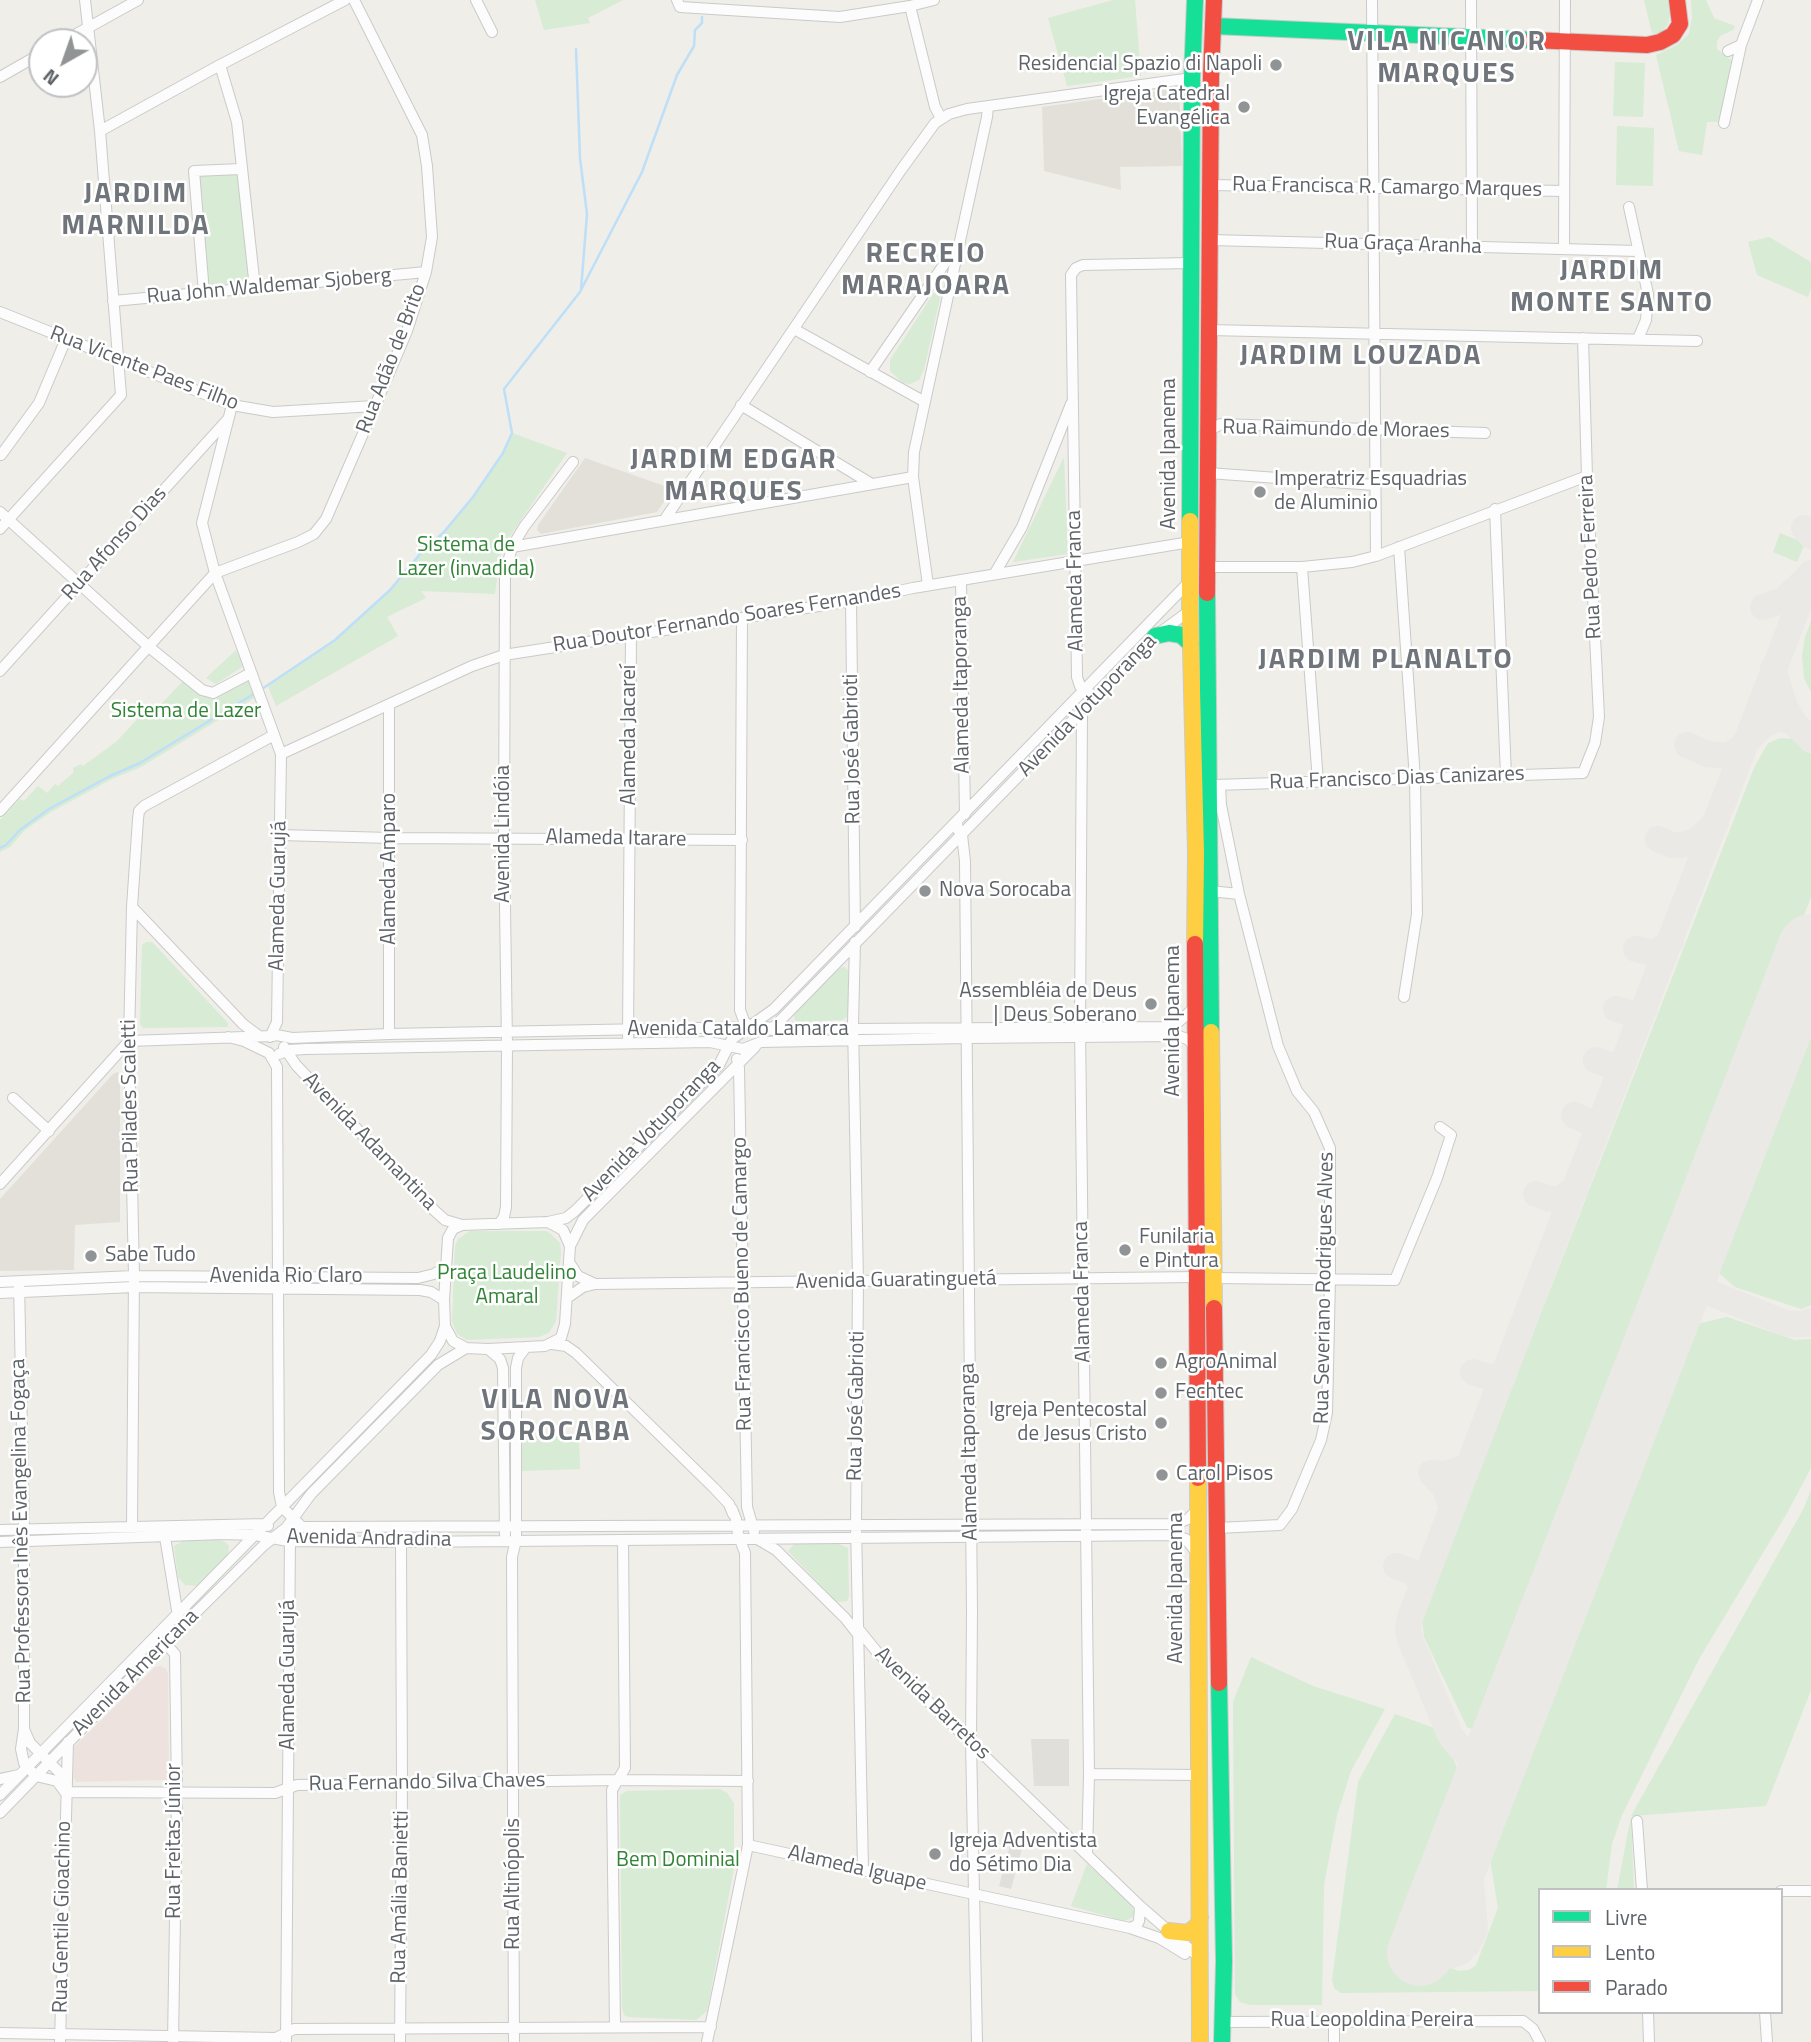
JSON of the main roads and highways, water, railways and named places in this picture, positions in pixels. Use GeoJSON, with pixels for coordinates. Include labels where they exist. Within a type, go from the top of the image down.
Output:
{"type":"FeatureCollection","features":[{"type":"Feature","properties":{"kind":"main road","name":"Avenida Ipanema"},"geometry":{"type":"LineString","coordinates":[[1195,0],[1192,78],[1190,610],[1196,853],[1194,1008],[1200,2042]]}},
{"type":"Feature","properties":{"kind":"main road","name":"Avenida Ipanema"},"geometry":{"type":"LineString","coordinates":[[1214,0],[1207,567],[1215,785],[1210,891],[1222,2042]]}},
{"type":"Feature","properties":{"kind":"main road"},"geometry":{"type":"LineString","coordinates":[[1213,26],[1647,45],[1673,35],[1680,24],[1677,0]]}},
{"type":"Feature","properties":{"kind":"main road"},"geometry":{"type":"LineString","coordinates":[[1155,636],[1169,633],[1181,635],[1191,644]]}},
{"type":"Feature","properties":{"kind":"main road"},"geometry":{"type":"LineString","coordinates":[[1168,1931],[1188,1933],[1198,1925],[1200,1917]]}},
{"type":"Feature","properties":{"kind":"main road"},"geometry":{"type":"LineString","coordinates":[[1201,1963],[1217,1975],[1223,1990]]}},
{"type":"Feature","properties":{"kind":"waterway"},"geometry":{"type":"LineString","coordinates":[[262,689],[335,640],[390,590],[473,497],[503,453],[512,433],[504,389],[580,292],[642,172],[677,75],[694,46],[695,30],[702,23],[702,17]]}},
{"type":"Feature","properties":{"kind":"waterway"},"geometry":{"type":"LineString","coordinates":[[576,49],[580,158],[587,214],[581,290]]}},
{"type":"Feature","properties":{"kind":"waterway"},"geometry":{"type":"LineString","coordinates":[[0,848],[49,809],[140,763],[257,692]]}},
{"type":"Feature","properties":{"kind":"place","name":"Residencial Spazio di Napoli"},"geometry":{"type":"Point","coordinates":[1276,65]}},
{"type":"Feature","properties":{"kind":"place","name":"Igreja Catedral Evangélica"},"geometry":{"type":"Point","coordinates":[1244,107]}},
{"type":"Feature","properties":{"kind":"place","name":"Imperatriz Esquadrias de Aluminio"},"geometry":{"type":"Point","coordinates":[1260,492]}},
{"type":"Feature","properties":{"kind":"place","name":"Nova Sorocaba"},"geometry":{"type":"Point","coordinates":[925,891]}},
{"type":"Feature","properties":{"kind":"place","name":"Assembléia de Deus | Deus Soberano"},"geometry":{"type":"Point","coordinates":[1151,1004]}},
{"type":"Feature","properties":{"kind":"place","name":"Funilaria e Pintura"},"geometry":{"type":"Point","coordinates":[1125,1250]}},
{"type":"Feature","properties":{"kind":"place","name":"Sabe Tudo"},"geometry":{"type":"Point","coordinates":[91,1256]}},
{"type":"Feature","properties":{"kind":"place","name":"AgroAnimal"},"geometry":{"type":"Point","coordinates":[1161,1363]}},
{"type":"Feature","properties":{"kind":"place","name":"Fechtec"},"geometry":{"type":"Point","coordinates":[1161,1393]}},
{"type":"Feature","properties":{"kind":"place","name":"Igreja Pentecostal de Jesus Cristo"},"geometry":{"type":"Point","coordinates":[1161,1423]}},
{"type":"Feature","properties":{"kind":"place","name":"Carol Pisos"},"geometry":{"type":"Point","coordinates":[1162,1475]}},
{"type":"Feature","properties":{"kind":"place","name":"Igreja Adventista do Sétimo Dia"},"geometry":{"type":"Point","coordinates":[935,1854]}},
{"type":"Feature","properties":{"kind":"district","name":"VILA NICANOR MARQUES"},"geometry":{"type":"Point","coordinates":[1447,59]}},
{"type":"Feature","properties":{"kind":"district","name":"JARDIM MARNILDA"},"geometry":{"type":"Point","coordinates":[136,211]}},
{"type":"Feature","properties":{"kind":"district","name":"RECREIO MARAJOARA"},"geometry":{"type":"Point","coordinates":[926,271]}},
{"type":"Feature","properties":{"kind":"district","name":"JARDIM MONTE SANTO"},"geometry":{"type":"Point","coordinates":[1612,288]}},
{"type":"Feature","properties":{"kind":"district","name":"JARDIM LOUZADA"},"geometry":{"type":"Point","coordinates":[1361,357]}},
{"type":"Feature","properties":{"kind":"district","name":"JARDIM EDGAR MARQUES"},"geometry":{"type":"Point","coordinates":[734,477]}},
{"type":"Feature","properties":{"kind":"district","name":"JARDIM PLANALTO"},"geometry":{"type":"Point","coordinates":[1386,661]}},
{"type":"Feature","properties":{"kind":"district","name":"VILA NOVA SOROCABA"},"geometry":{"type":"Point","coordinates":[556,1417]}},
{"type":"Feature","properties":{"kind":"park label","name":"Sistema de Lazer (invadida)"},"geometry":{"type":"Point","coordinates":[466,558]}},
{"type":"Feature","properties":{"kind":"park label","name":"Sistema de Lazer"},"geometry":{"type":"Point","coordinates":[186,712]}},
{"type":"Feature","properties":{"kind":"park label","name":"Praça Laudelino Amaral"},"geometry":{"type":"Point","coordinates":[507,1286]}},
{"type":"Feature","properties":{"kind":"park label","name":"Bem Dominial"},"geometry":{"type":"Point","coordinates":[678,1861]}}]}
